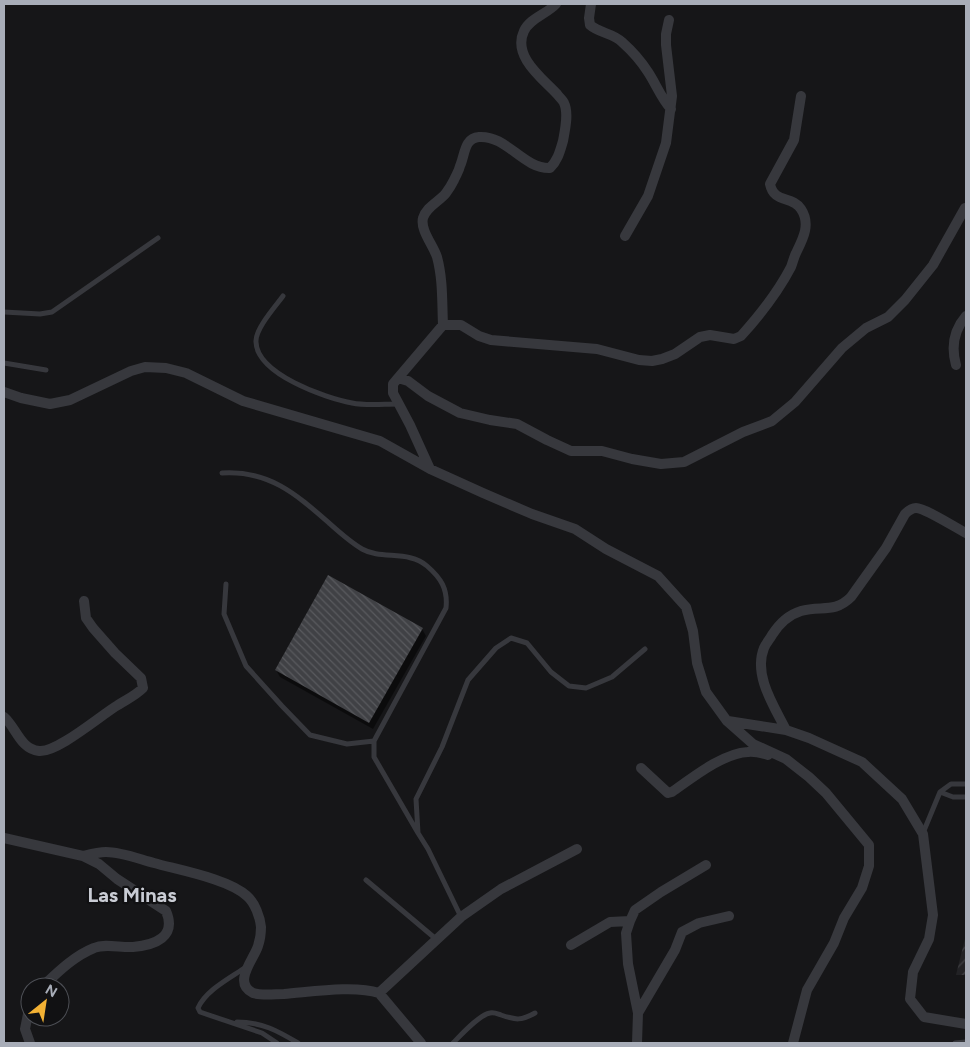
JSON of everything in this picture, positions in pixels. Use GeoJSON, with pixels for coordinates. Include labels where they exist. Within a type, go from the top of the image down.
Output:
{"type":"FeatureCollection","features":[{"type":"Feature","properties":{"kind":"street"},"geometry":{"type":"LineString","coordinates":[[430,468],[410,425],[392,393],[393,384],[443,325],[441,275],[436,256],[424,229],[423,218],[428,210],[446,193],[461,165],[464,150],[472,139],[480,136],[495,140],[534,166],[550,168],[556,163],[565,126],[566,113],[564,103],[524,56],[522,39],[527,26],[556,4]]}},
{"type":"Feature","properties":{"kind":"street"},"geometry":{"type":"LineString","coordinates":[[591,4],[590,25],[617,38],[628,48],[647,70],[662,100],[671,109]]}},
{"type":"Feature","properties":{"kind":"street"},"geometry":{"type":"LineString","coordinates":[[625,236],[648,196],[666,143],[672,96],[666,34],[669,20]]}},
{"type":"Feature","properties":{"kind":"street"},"geometry":{"type":"LineString","coordinates":[[443,325],[461,325],[479,336],[491,340],[597,349],[640,360],[652,361],[675,354],[700,337],[710,335],[734,340],[741,336],[782,284],[806,230],[806,222],[801,209],[794,203],[777,197],[772,192],[770,184],[794,140],[802,96]]}},
{"type":"Feature","properties":{"kind":"street"},"geometry":{"type":"LineString","coordinates":[[398,378],[408,381],[428,396],[460,413],[517,424],[571,451],[602,451],[662,464],[684,462],[743,432],[772,421],[795,402],[842,348],[866,328],[888,317],[905,300],[933,265],[965,208]]}},
{"type":"Feature","properties":{"kind":"street"},"geometry":{"type":"LineString","coordinates":[[956,365],[953,346],[960,325],[966,316]]}},
{"type":"Feature","properties":{"kind":"street"},"geometry":{"type":"LineString","coordinates":[[4,392],[21,398],[50,404],[70,400],[131,371],[145,367],[166,368],[186,373],[243,401],[380,441],[430,468],[516,507],[575,529],[606,550],[658,576],[686,607],[693,631],[697,663],[706,692],[727,721],[753,744],[786,759],[809,777],[826,793],[869,845],[869,866],[862,888],[844,918],[834,943],[807,990],[793,1043]]}},
{"type":"Feature","properties":{"kind":"street"},"geometry":{"type":"LineString","coordinates":[[786,730],[767,692],[761,670],[764,648],[780,623],[800,612],[838,608],[844,604],[886,548],[905,514],[910,510],[917,508],[966,533]]}},
{"type":"Feature","properties":{"kind":"street"},"geometry":{"type":"LineString","coordinates":[[4,717],[16,735],[31,748],[39,751],[49,750],[63,743],[143,688],[141,678],[115,653],[86,618],[84,601]]}},
{"type":"Feature","properties":{"kind":"street"},"geometry":{"type":"LineString","coordinates":[[727,721],[786,730],[809,738],[862,762],[902,798],[923,834],[933,915],[929,939],[913,972],[910,998],[924,1017],[966,1024]]}},
{"type":"Feature","properties":{"kind":"street"},"geometry":{"type":"LineString","coordinates":[[641,768],[668,793],[714,763],[747,752],[786,759]]}},
{"type":"Feature","properties":{"kind":"street"},"geometry":{"type":"LineString","coordinates":[[4,838],[83,856],[99,864],[117,879],[166,911],[170,918],[170,928],[166,935],[157,941],[133,947],[96,946],[72,960],[53,977]]}},
{"type":"Feature","properties":{"kind":"street"},"geometry":{"type":"LineString","coordinates":[[378,993],[461,917],[501,889],[577,849]]}},
{"type":"Feature","properties":{"kind":"street"},"geometry":{"type":"LineString","coordinates":[[83,856],[106,852],[132,857],[215,880],[232,887],[248,897],[257,911],[261,925],[258,946],[247,967],[244,982],[247,988],[259,994],[358,989],[378,993],[421,1043]]}},
{"type":"Feature","properties":{"kind":"street"},"geometry":{"type":"LineString","coordinates":[[637,1043],[638,1013],[628,964],[626,933],[630,921],[635,910],[660,892],[706,865]]}},
{"type":"Feature","properties":{"kind":"street"},"geometry":{"type":"LineString","coordinates":[[638,1013],[675,950],[682,932],[699,923],[729,916]]}},
{"type":"Feature","properties":{"kind":"street"},"geometry":{"type":"LineString","coordinates":[[571,945],[610,922],[630,921]]}},
{"type":"Feature","properties":{"kind":"street"},"geometry":{"type":"LineString","coordinates":[[25,1027],[30,1043]]}},
{"type":"Feature","properties":{"kind":"lane"},"geometry":{"type":"LineString","coordinates":[[4,312],[40,314],[52,312],[158,238]]}},
{"type":"Feature","properties":{"kind":"lane"},"geometry":{"type":"LineString","coordinates":[[283,296],[258,330],[256,342],[259,353],[267,365],[322,396],[354,404],[398,404]]}},
{"type":"Feature","properties":{"kind":"lane"},"geometry":{"type":"LineString","coordinates":[[4,363],[46,370]]}},
{"type":"Feature","properties":{"kind":"lane"},"geometry":{"type":"LineString","coordinates":[[222,473],[249,474],[271,480],[296,496],[363,550],[381,555],[406,556],[425,564],[441,580],[447,596],[446,608],[374,741],[374,757],[428,849],[461,917]]}},
{"type":"Feature","properties":{"kind":"lane"},"geometry":{"type":"LineString","coordinates":[[226,584],[224,614],[246,666],[282,706],[310,735],[347,744],[374,741]]}},
{"type":"Feature","properties":{"kind":"lane"},"geometry":{"type":"LineString","coordinates":[[418,833],[416,799],[442,747],[468,680],[496,648],[511,638],[527,643],[551,672],[569,686],[586,688],[612,677],[645,649]]}},
{"type":"Feature","properties":{"kind":"lane"},"geometry":{"type":"LineString","coordinates":[[923,834],[940,792],[951,784],[966,784]]}},
{"type":"Feature","properties":{"kind":"lane"},"geometry":{"type":"LineString","coordinates":[[940,792],[953,797],[966,797]]}},
{"type":"Feature","properties":{"kind":"lane"},"geometry":{"type":"LineString","coordinates":[[366,880],[436,940]]}},
{"type":"Feature","properties":{"kind":"lane"},"geometry":{"type":"LineString","coordinates":[[247,967],[208,994],[198,1008],[200,1012],[208,1016],[262,1033],[276,1043]]}},
{"type":"Feature","properties":{"kind":"lane"},"geometry":{"type":"LineString","coordinates":[[453,1043],[483,1015],[496,1013],[510,1018],[524,1019],[535,1013]]}},
{"type":"Feature","properties":{"kind":"lane"},"geometry":{"type":"LineString","coordinates":[[230,1022],[248,1022],[264,1025],[275,1029],[298,1043]]}},
{"type":"Feature","properties":{"kind":"lane"},"geometry":{"type":"LineString","coordinates":[[955,1043],[966,1042]]}},
{"type":"Feature","properties":{"kind":"shaded area"},"geometry":{"type":"Polygon","coordinates":[[[966,935],[966,975],[956,975],[966,935]]]}},
{"type":"Feature","properties":{"kind":"building"},"geometry":{"type":"Polygon","coordinates":[[[328,575],[423,628],[369,723],[275,670],[328,575]]]}},
{"type":"Feature","properties":{"kind":"district","name":"Las Minas"},"geometry":{"type":"Point","coordinates":[132,895]}}]}
